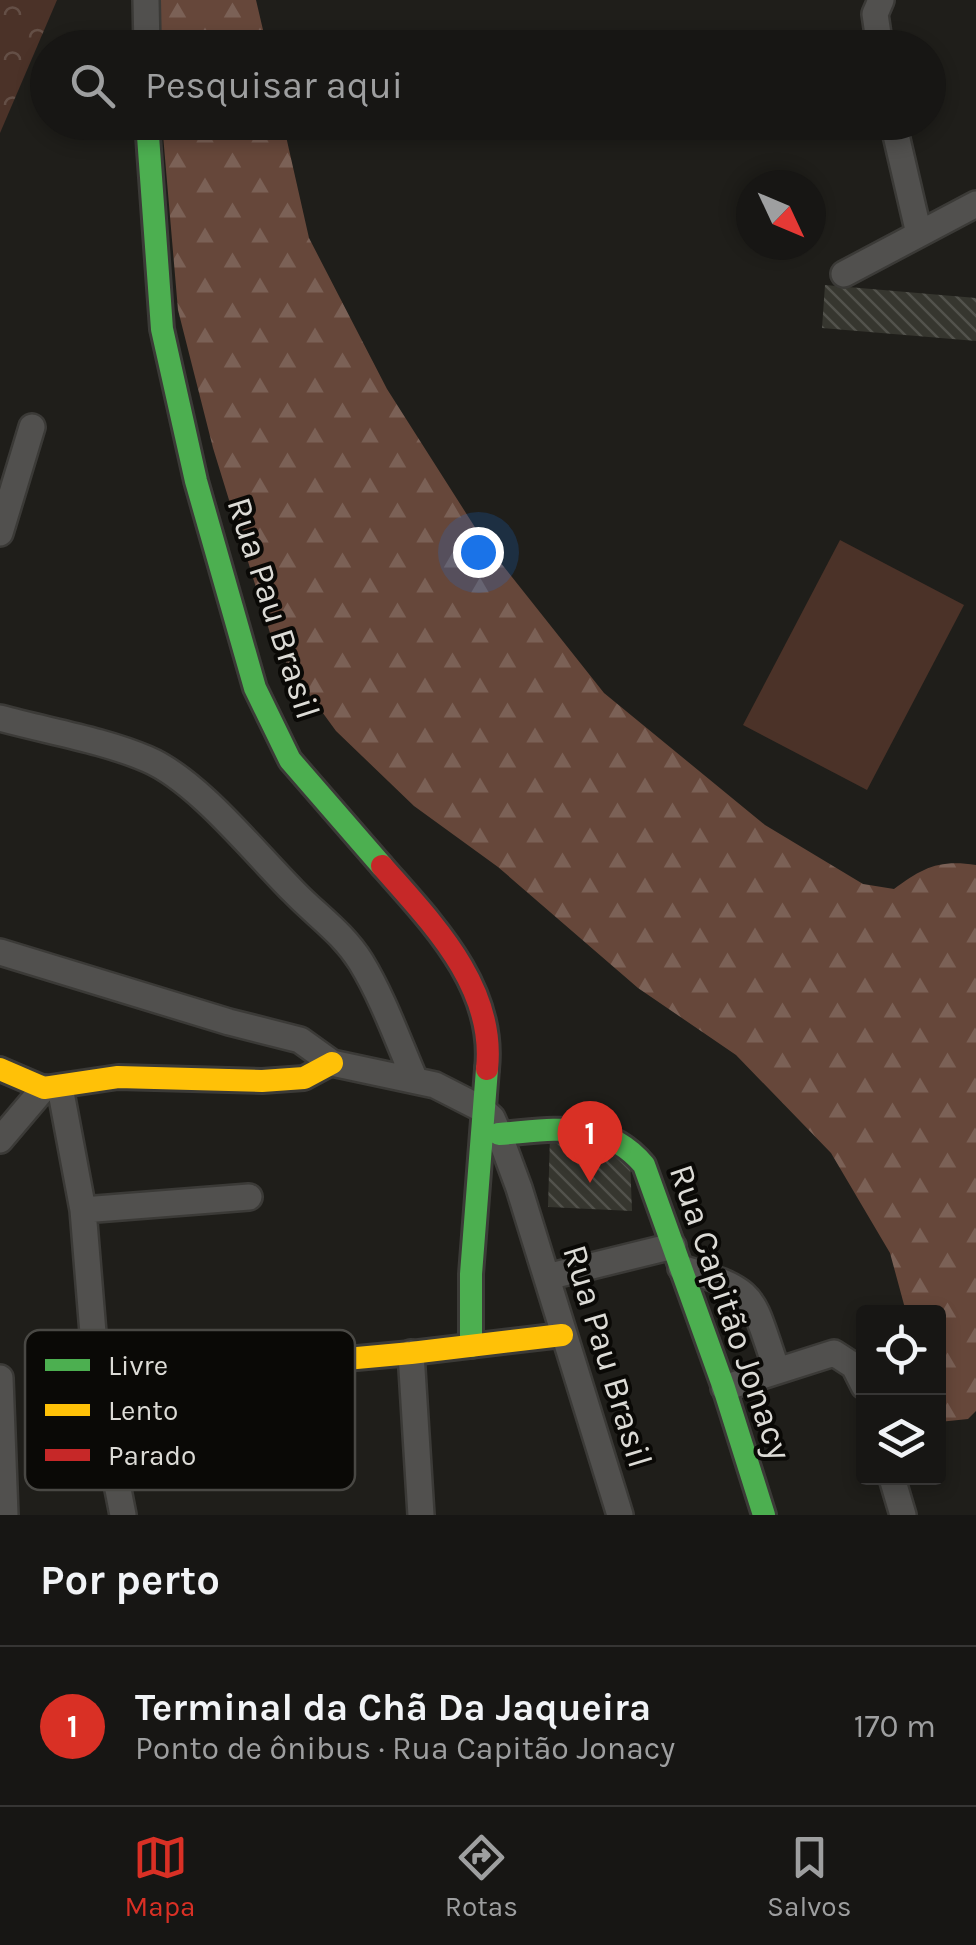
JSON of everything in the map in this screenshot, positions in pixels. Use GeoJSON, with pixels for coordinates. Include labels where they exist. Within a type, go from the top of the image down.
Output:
{"type":"FeatureCollection","features":[{"type":"Feature","properties":{"kind":"street"},"geometry":{"type":"LineString","coordinates":[[146,0],[147,30]]}},
{"type":"Feature","properties":{"kind":"street"},"geometry":{"type":"LineString","coordinates":[[877,30],[875,14],[881,0]]}},
{"type":"Feature","properties":{"kind":"street","name":"Rua Pau Brasil"},"geometry":{"type":"LineString","coordinates":[[148,140],[162,328],[196,481],[256,688],[290,760],[424,914],[468,975],[484,1014],[489,1051],[471,1274],[471,1346]]}},
{"type":"Feature","properties":{"kind":"street"},"geometry":{"type":"LineString","coordinates":[[897,140],[918,234]]}},
{"type":"Feature","properties":{"kind":"street"},"geometry":{"type":"LineString","coordinates":[[844,274],[976,204]]}},
{"type":"Feature","properties":{"kind":"street"},"geometry":{"type":"LineString","coordinates":[[0,533],[32,427]]}},
{"type":"Feature","properties":{"kind":"street"},"geometry":{"type":"LineString","coordinates":[[0,718],[147,759],[172,774],[212,808],[350,945],[371,980],[415,1080]]}},
{"type":"Feature","properties":{"kind":"street","name":"Rua Pau Brasil"},"geometry":{"type":"LineString","coordinates":[[0,952],[300,1040],[332,1063],[415,1080],[470,1101],[492,1118],[548,1277],[562,1335],[620,1515]]}},
{"type":"Feature","properties":{"kind":"street"},"geometry":{"type":"LineString","coordinates":[[0,1069],[52,1088],[118,1078],[304,1078],[332,1063]]}},
{"type":"Feature","properties":{"kind":"street"},"geometry":{"type":"LineString","coordinates":[[0,1140],[52,1088]]}},
{"type":"Feature","properties":{"kind":"street"},"geometry":{"type":"LineString","coordinates":[[52,1088],[84,1210],[94,1330]]}},
{"type":"Feature","properties":{"kind":"street","name":"Rua Capitão Jonacy"},"geometry":{"type":"LineString","coordinates":[[500,1134],[580,1130],[628,1147],[644,1166],[724,1388],[764,1515]]}},
{"type":"Feature","properties":{"kind":"street"},"geometry":{"type":"LineString","coordinates":[[84,1210],[249,1198]]}},
{"type":"Feature","properties":{"kind":"street"},"geometry":{"type":"LineString","coordinates":[[548,1277],[677,1257],[726,1281],[750,1298],[777,1370]]}},
{"type":"Feature","properties":{"kind":"street"},"geometry":{"type":"LineString","coordinates":[[355,1358],[562,1335]]}},
{"type":"Feature","properties":{"kind":"street"},"geometry":{"type":"LineString","coordinates":[[724,1388],[834,1352],[856,1369]]}},
{"type":"Feature","properties":{"kind":"street"},"geometry":{"type":"LineString","coordinates":[[411,1353],[421,1515]]}},
{"type":"Feature","properties":{"kind":"street"},"geometry":{"type":"LineString","coordinates":[[0,1378],[5,1515]]}},
{"type":"Feature","properties":{"kind":"street"},"geometry":{"type":"LineString","coordinates":[[894,1485],[903,1515]]}},
{"type":"Feature","properties":{"kind":"street"},"geometry":{"type":"LineString","coordinates":[[118,1490],[123,1515]]}},
{"type":"Feature","properties":{"kind":"green space"},"geometry":{"type":"Polygon","coordinates":[[[0,0],[57,0],[44,30],[30,30],[30,63],[0,133],[0,0]]]}},
{"type":"Feature","properties":{"kind":"green space"},"geometry":{"type":"Polygon","coordinates":[[[158,0],[256,0],[263,30],[159,30],[158,0]]]}},
{"type":"Feature","properties":{"kind":"green space"},"geometry":{"type":"Polygon","coordinates":[[[163,140],[287,140],[309,238],[387,389],[485,543],[604,693],[765,825],[863,884],[894,889],[932,867],[952,863],[976,865],[976,1411],[968,1419],[946,1421],[946,1305],[904,1305],[890,1253],[831,1153],[736,1055],[638,988],[498,867],[414,806],[336,731],[274,646],[213,448],[178,310],[163,140]]]}},
{"type":"Feature","properties":{"kind":"green space"},"geometry":{"type":"Polygon","coordinates":[[[840,540],[964,605],[867,790],[743,725],[840,540]]]}},
{"type":"Feature","properties":{"kind":"building"},"geometry":{"type":"Polygon","coordinates":[[[825,285],[976,298],[976,341],[822,328],[825,285]]]}},
{"type":"Feature","properties":{"kind":"building"},"geometry":{"type":"Polygon","coordinates":[[[550,1135],[630,1159],[632,1211],[548,1207],[550,1135]]]}},
{"type":"Feature","properties":{"kind":"traffic: fast"},"geometry":{"type":"LineString","coordinates":[[148,140],[162,329],[196,481],[255,688],[290,760],[382,866]]}},
{"type":"Feature","properties":{"kind":"traffic: fast"},"geometry":{"type":"LineString","coordinates":[[471,1346],[471,1274],[487,1069]]}},
{"type":"Feature","properties":{"kind":"traffic: fast"},"geometry":{"type":"LineString","coordinates":[[499,1134],[558,1130],[595,1133],[629,1150],[644,1165],[724,1388],[764,1515]]}},
{"type":"Feature","properties":{"kind":"traffic: slow"},"geometry":{"type":"LineString","coordinates":[[0,1069],[44,1088],[118,1077],[262,1081],[304,1078],[332,1063]]}},
{"type":"Feature","properties":{"kind":"traffic: slow"},"geometry":{"type":"LineString","coordinates":[[355,1358],[562,1335]]}},
{"type":"Feature","properties":{"kind":"traffic: jam"},"geometry":{"type":"LineString","coordinates":[[382,866],[440,934],[471,984],[487,1039],[487,1069]]}},
{"type":"Feature","properties":{"kind":"place","name":"Terminal da Chã Da Jaqueira"},"geometry":{"type":"Point","coordinates":[590,1183]}}]}
